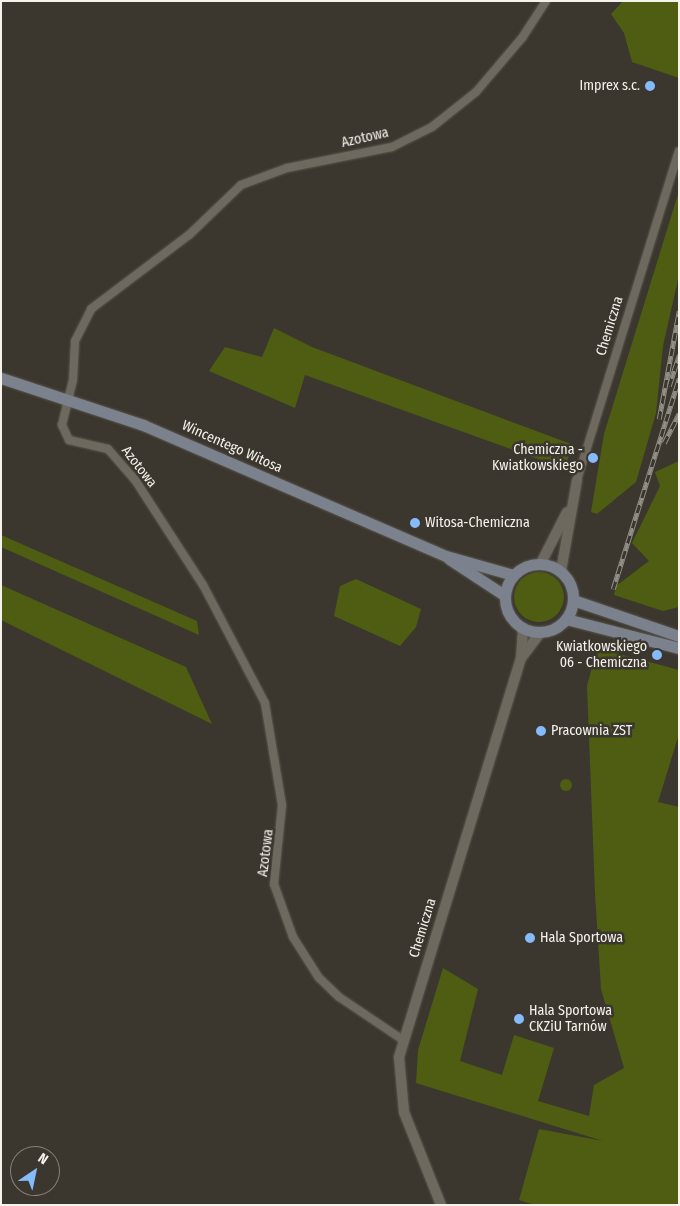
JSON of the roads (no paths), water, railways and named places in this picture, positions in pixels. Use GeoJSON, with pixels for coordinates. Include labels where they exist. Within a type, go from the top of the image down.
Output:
{"type":"FeatureCollection","features":[{"type":"Feature","properties":{"kind":"main road","name":"Wincentego Witosa"},"geometry":{"type":"LineString","coordinates":[[1,378],[68,399],[206,451],[446,556],[513,575]]}},
{"type":"Feature","properties":{"kind":"main road","name":"Wincentego Witosa"},"geometry":{"type":"LineString","coordinates":[[446,556],[504,595]]}},
{"type":"Feature","properties":{"kind":"main road"},"geometry":{"type":"LineString","coordinates":[[566,619],[573,600],[570,584],[561,571],[541,563],[513,575],[504,595],[507,611],[523,629],[541,632],[566,619],[679,648]]}},
{"type":"Feature","properties":{"kind":"main road"},"geometry":{"type":"LineString","coordinates":[[573,600],[679,636]]}},
{"type":"Feature","properties":{"kind":"street","name":"Azotowa"},"geometry":{"type":"LineString","coordinates":[[403,1040],[339,997],[319,978],[293,937],[274,884],[282,805],[265,703],[204,585],[135,480],[108,449],[77,444],[63,431],[80,324],[103,299],[189,235],[240,185],[287,168],[392,147],[432,127],[476,92],[522,38],[546,1]]}},
{"type":"Feature","properties":{"kind":"street","name":"Chemiczna"},"geometry":{"type":"LineString","coordinates":[[561,571],[569,509],[577,480],[679,151]]}},
{"type":"Feature","properties":{"kind":"street","name":"Chemiczna"},"geometry":{"type":"LineString","coordinates":[[541,563],[569,509]]}},
{"type":"Feature","properties":{"kind":"street","name":"Chemiczna"},"geometry":{"type":"LineString","coordinates":[[441,1205],[399,1094],[403,1040],[521,658],[523,629]]}},
{"type":"Feature","properties":{"kind":"street","name":"Chemiczna"},"geometry":{"type":"LineString","coordinates":[[521,658],[541,632]]}},
{"type":"Feature","properties":{"kind":"railway"},"geometry":{"type":"LineString","coordinates":[[659,419],[679,311]]}},
{"type":"Feature","properties":{"kind":"railway"},"geometry":{"type":"LineString","coordinates":[[669,386],[679,355]]}},
{"type":"Feature","properties":{"kind":"railway"},"geometry":{"type":"LineString","coordinates":[[613,589],[679,378]]}},
{"type":"Feature","properties":{"kind":"railway"},"geometry":{"type":"LineString","coordinates":[[664,443],[679,414]]}},
{"type":"Feature","properties":{"kind":"place","name":"Imprex s.c."},"geometry":{"type":"Point","coordinates":[650,86]}},
{"type":"Feature","properties":{"kind":"place","name":"Chemiczna - Kwiatkowskiego"},"geometry":{"type":"Point","coordinates":[593,458]}},
{"type":"Feature","properties":{"kind":"place","name":"Witosa-Chemiczna"},"geometry":{"type":"Point","coordinates":[415,523]}},
{"type":"Feature","properties":{"kind":"place","name":"Kwiatkowskiego 06 - Chemiczna"},"geometry":{"type":"Point","coordinates":[657,655]}},
{"type":"Feature","properties":{"kind":"place","name":"Pracownia ZST"},"geometry":{"type":"Point","coordinates":[541,731]}},
{"type":"Feature","properties":{"kind":"place","name":"Hala Sportowa"},"geometry":{"type":"Point","coordinates":[530,938]}},
{"type":"Feature","properties":{"kind":"place","name":"Hala Sportowa CKZiU Tarnów"},"geometry":{"type":"Point","coordinates":[519,1019]}}]}
